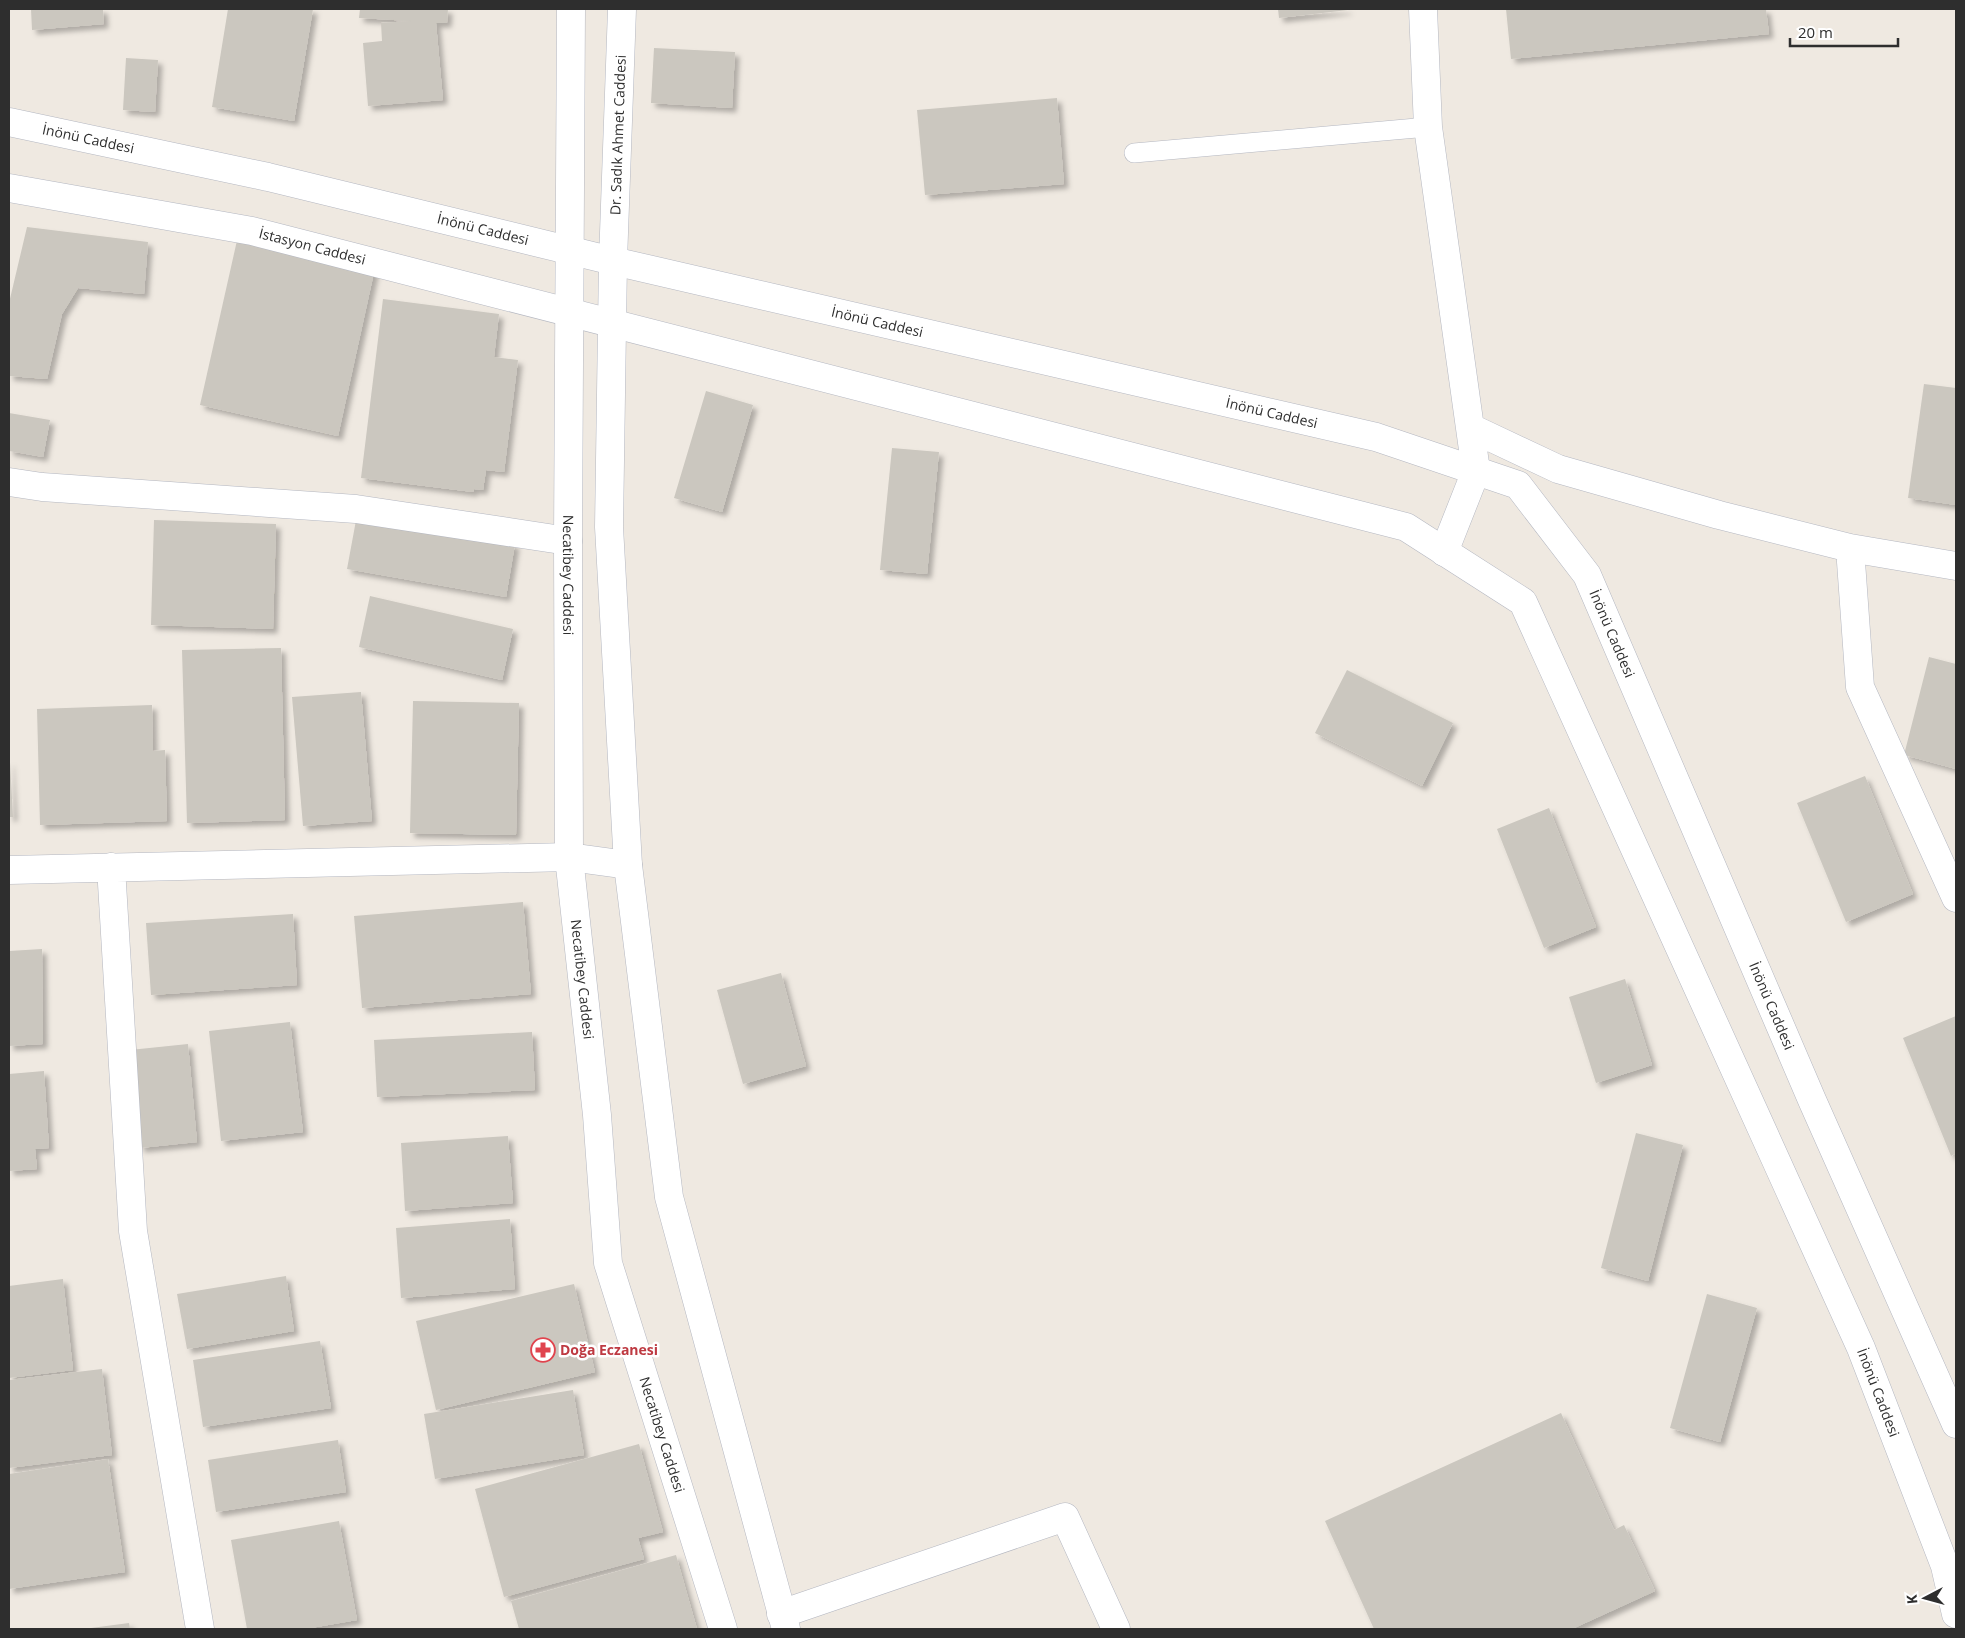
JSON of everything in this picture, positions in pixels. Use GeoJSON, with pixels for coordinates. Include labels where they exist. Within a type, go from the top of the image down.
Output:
{"type":"FeatureCollection","features":[{"type":"Feature","properties":{"kind":"street"},"geometry":{"type":"LineString","coordinates":[[569,250],[571,9]]}},
{"type":"Feature","properties":{"kind":"street","name":"Dr. Sadık Ahmet Caddesi"},"geometry":{"type":"LineString","coordinates":[[612,324],[622,9]]}},
{"type":"Feature","properties":{"kind":"street"},"geometry":{"type":"LineString","coordinates":[[1423,9],[1428,127],[1476,471],[1444,552]]}},
{"type":"Feature","properties":{"kind":"street","name":"İnönü Caddesi"},"geometry":{"type":"LineString","coordinates":[[9,122],[268,177],[613,261],[1376,437],[1518,485],[1587,575],[1812,1100],[1956,1424]]}},
{"type":"Feature","properties":{"kind":"street","name":"İstasyon Caddesi"},"geometry":{"type":"LineString","coordinates":[[9,188],[252,231],[569,311],[612,324]]}},
{"type":"Feature","properties":{"kind":"street","name":"Necatibey Caddesi"},"geometry":{"type":"LineString","coordinates":[[569,250],[569,858],[598,1115],[608,1263],[723,1629]]}},
{"type":"Feature","properties":{"kind":"street"},"geometry":{"type":"LineString","coordinates":[[612,324],[609,527],[628,865],[669,1197],[784,1622],[1065,1517],[1116,1629]]}},
{"type":"Feature","properties":{"kind":"street","name":"İnönü Caddesi"},"geometry":{"type":"LineString","coordinates":[[612,324],[1406,527],[1522,602],[1861,1348],[1945,1566],[1956,1614]]}},
{"type":"Feature","properties":{"kind":"street"},"geometry":{"type":"LineString","coordinates":[[1471,428],[1558,469],[1719,515],[1850,548],[1956,566]]}},
{"type":"Feature","properties":{"kind":"street"},"geometry":{"type":"LineString","coordinates":[[9,482],[42,488],[356,509],[568,541]]}},
{"type":"Feature","properties":{"kind":"street"},"geometry":{"type":"LineString","coordinates":[[1850,548],[1860,687],[1956,898]]}},
{"type":"Feature","properties":{"kind":"street"},"geometry":{"type":"LineString","coordinates":[[9,870],[569,858],[628,865]]}},
{"type":"Feature","properties":{"kind":"street"},"geometry":{"type":"LineString","coordinates":[[111,867],[133,1231],[200,1629]]}},
{"type":"Feature","properties":{"kind":"lane"},"geometry":{"type":"LineString","coordinates":[[1134,153],[1428,127]]}},
{"type":"Feature","properties":{"kind":"building"},"geometry":{"type":"Polygon","coordinates":[[[31,9],[103,9],[104,24],[32,30],[31,9]]]}},
{"type":"Feature","properties":{"kind":"building"},"geometry":{"type":"Polygon","coordinates":[[[228,9],[313,9],[294,121],[212,107],[228,9]]]}},
{"type":"Feature","properties":{"kind":"building"},"geometry":{"type":"Polygon","coordinates":[[[360,9],[448,9],[447,23],[436,23],[443,100],[368,106],[363,43],[382,41],[381,23],[411,21],[359,18],[360,9]]]}},
{"type":"Feature","properties":{"kind":"building"},"geometry":{"type":"Polygon","coordinates":[[[1278,9],[1347,9],[1348,10],[1279,18],[1278,9]]]}},
{"type":"Feature","properties":{"kind":"building"},"geometry":{"type":"Polygon","coordinates":[[[1506,9],[1766,9],[1769,34],[1511,59],[1506,9]]]}},
{"type":"Feature","properties":{"kind":"building"},"geometry":{"type":"Polygon","coordinates":[[[654,48],[735,52],[732,108],[651,103],[654,48]]]}},
{"type":"Feature","properties":{"kind":"building"},"geometry":{"type":"Polygon","coordinates":[[[126,58],[158,60],[155,112],[123,110],[126,58]]]}},
{"type":"Feature","properties":{"kind":"building"},"geometry":{"type":"Polygon","coordinates":[[[1057,98],[1064,184],[925,195],[917,110],[1057,98]]]}},
{"type":"Feature","properties":{"kind":"building"},"geometry":{"type":"Polygon","coordinates":[[[27,227],[148,242],[144,294],[78,288],[62,314],[47,379],[9,376],[9,303],[27,227]]]}},
{"type":"Feature","properties":{"kind":"building"},"geometry":{"type":"Polygon","coordinates":[[[238,236],[375,268],[338,436],[200,405],[238,236]]]}},
{"type":"Feature","properties":{"kind":"building"},"geometry":{"type":"Polygon","coordinates":[[[383,299],[499,314],[494,357],[518,360],[504,472],[486,470],[483,490],[474,489],[473,492],[361,478],[383,299]]]}},
{"type":"Feature","properties":{"kind":"building"},"geometry":{"type":"Polygon","coordinates":[[[1924,384],[1956,388],[1956,505],[1908,498],[1924,384]]]}},
{"type":"Feature","properties":{"kind":"building"},"geometry":{"type":"Polygon","coordinates":[[[706,391],[753,405],[722,512],[674,498],[706,391]]]}},
{"type":"Feature","properties":{"kind":"building"},"geometry":{"type":"Polygon","coordinates":[[[9,413],[50,420],[43,457],[9,451],[9,413]]]}},
{"type":"Feature","properties":{"kind":"building"},"geometry":{"type":"Polygon","coordinates":[[[892,448],[939,452],[927,574],[880,570],[892,448]]]}},
{"type":"Feature","properties":{"kind":"building"},"geometry":{"type":"Polygon","coordinates":[[[357,515],[515,544],[506,597],[347,569],[357,515]]]}},
{"type":"Feature","properties":{"kind":"building"},"geometry":{"type":"Polygon","coordinates":[[[154,520],[276,524],[273,629],[151,625],[154,520]]]}},
{"type":"Feature","properties":{"kind":"building"},"geometry":{"type":"Polygon","coordinates":[[[370,596],[513,629],[502,680],[359,647],[370,596]]]}},
{"type":"Feature","properties":{"kind":"building"},"geometry":{"type":"Polygon","coordinates":[[[281,648],[285,820],[187,823],[182,650],[281,648]]]}},
{"type":"Feature","properties":{"kind":"building"},"geometry":{"type":"Polygon","coordinates":[[[1929,657],[1956,664],[1956,769],[1904,755],[1929,657]]]}},
{"type":"Feature","properties":{"kind":"building"},"geometry":{"type":"Polygon","coordinates":[[[1347,670],[1453,723],[1422,786],[1315,733],[1347,670]]]}},
{"type":"Feature","properties":{"kind":"building"},"geometry":{"type":"Polygon","coordinates":[[[361,692],[372,821],[303,826],[292,697],[361,692]]]}},
{"type":"Feature","properties":{"kind":"building"},"geometry":{"type":"Polygon","coordinates":[[[413,701],[519,703],[516,835],[410,833],[413,701]]]}},
{"type":"Feature","properties":{"kind":"building"},"geometry":{"type":"Polygon","coordinates":[[[152,705],[153,751],[165,750],[167,821],[40,825],[37,709],[152,705]]]}},
{"type":"Feature","properties":{"kind":"building"},"geometry":{"type":"Polygon","coordinates":[[[10,762],[13,817],[9,817],[10,762]]]}},
{"type":"Feature","properties":{"kind":"building"},"geometry":{"type":"Polygon","coordinates":[[[1865,776],[1913,894],[1846,922],[1797,803],[1865,776]]]}},
{"type":"Feature","properties":{"kind":"building"},"geometry":{"type":"Polygon","coordinates":[[[1549,808],[1596,927],[1544,948],[1497,829],[1549,808]]]}},
{"type":"Feature","properties":{"kind":"building"},"geometry":{"type":"Polygon","coordinates":[[[523,902],[531,994],[362,1008],[354,916],[523,902]]]}},
{"type":"Feature","properties":{"kind":"building"},"geometry":{"type":"Polygon","coordinates":[[[293,914],[297,985],[151,995],[146,923],[293,914]]]}},
{"type":"Feature","properties":{"kind":"building"},"geometry":{"type":"Polygon","coordinates":[[[42,949],[43,1044],[9,1046],[9,951],[42,949]]]}},
{"type":"Feature","properties":{"kind":"building"},"geometry":{"type":"Polygon","coordinates":[[[781,973],[806,1066],[743,1084],[717,990],[781,973]]]}},
{"type":"Feature","properties":{"kind":"building"},"geometry":{"type":"Polygon","coordinates":[[[1625,979],[1652,1065],[1596,1083],[1569,997],[1625,979]]]}},
{"type":"Feature","properties":{"kind":"building"},"geometry":{"type":"Polygon","coordinates":[[[1956,1016],[1956,1153],[1951,1156],[1903,1038],[1956,1016]]]}},
{"type":"Feature","properties":{"kind":"building"},"geometry":{"type":"Polygon","coordinates":[[[290,1022],[303,1132],[221,1141],[209,1031],[290,1022]]]}},
{"type":"Feature","properties":{"kind":"building"},"geometry":{"type":"Polygon","coordinates":[[[532,1032],[535,1090],[377,1097],[374,1040],[532,1032]]]}},
{"type":"Feature","properties":{"kind":"building"},"geometry":{"type":"Polygon","coordinates":[[[188,1044],[197,1142],[140,1148],[130,1050],[188,1044]]]}},
{"type":"Feature","properties":{"kind":"building"},"geometry":{"type":"Polygon","coordinates":[[[44,1071],[49,1148],[35,1149],[37,1169],[9,1171],[9,1074],[44,1071]]]}},
{"type":"Feature","properties":{"kind":"building"},"geometry":{"type":"Polygon","coordinates":[[[1636,1133],[1683,1145],[1648,1281],[1601,1268],[1636,1133]]]}},
{"type":"Feature","properties":{"kind":"building"},"geometry":{"type":"Polygon","coordinates":[[[508,1136],[513,1203],[405,1211],[401,1143],[508,1136]]]}},
{"type":"Feature","properties":{"kind":"building"},"geometry":{"type":"Polygon","coordinates":[[[510,1219],[515,1289],[401,1298],[396,1228],[510,1219]]]}},
{"type":"Feature","properties":{"kind":"building"},"geometry":{"type":"Polygon","coordinates":[[[286,1276],[294,1331],[187,1349],[177,1294],[286,1276]]]}},
{"type":"Feature","properties":{"kind":"building"},"geometry":{"type":"Polygon","coordinates":[[[63,1279],[73,1370],[9,1378],[9,1286],[63,1279]]]}},
{"type":"Feature","properties":{"kind":"building"},"geometry":{"type":"Polygon","coordinates":[[[574,1284],[595,1372],[436,1410],[416,1321],[574,1284]]]}},
{"type":"Feature","properties":{"kind":"building"},"geometry":{"type":"Polygon","coordinates":[[[1707,1294],[1757,1308],[1720,1442],[1670,1428],[1707,1294]]]}},
{"type":"Feature","properties":{"kind":"building"},"geometry":{"type":"Polygon","coordinates":[[[320,1341],[331,1408],[203,1427],[193,1360],[320,1341]]]}},
{"type":"Feature","properties":{"kind":"building"},"geometry":{"type":"Polygon","coordinates":[[[102,1369],[112,1455],[9,1468],[9,1380],[102,1369]]]}},
{"type":"Feature","properties":{"kind":"building"},"geometry":{"type":"Polygon","coordinates":[[[573,1390],[584,1455],[435,1479],[424,1414],[573,1390]]]}},
{"type":"Feature","properties":{"kind":"building"},"geometry":{"type":"Polygon","coordinates":[[[1561,1413],[1614,1530],[1624,1525],[1655,1591],[1572,1629],[1374,1629],[1325,1521],[1561,1413]]]}},
{"type":"Feature","properties":{"kind":"building"},"geometry":{"type":"Polygon","coordinates":[[[338,1440],[346,1492],[216,1512],[208,1460],[338,1440]]]}},
{"type":"Feature","properties":{"kind":"building"},"geometry":{"type":"Polygon","coordinates":[[[639,1444],[663,1532],[638,1538],[644,1559],[504,1597],[475,1489],[639,1444]]]}},
{"type":"Feature","properties":{"kind":"building"},"geometry":{"type":"Polygon","coordinates":[[[108,1459],[125,1572],[9,1589],[9,1474],[108,1459]]]}},
{"type":"Feature","properties":{"kind":"building"},"geometry":{"type":"Polygon","coordinates":[[[339,1521],[357,1620],[305,1629],[247,1629],[231,1540],[339,1521]]]}},
{"type":"Feature","properties":{"kind":"building"},"geometry":{"type":"Polygon","coordinates":[[[676,1555],[697,1629],[519,1629],[511,1601],[676,1555]]]}},
{"type":"Feature","properties":{"kind":"building"},"geometry":{"type":"Polygon","coordinates":[[[129,1623],[130,1629],[91,1629],[91,1628],[129,1623]]]}},
{"type":"Feature","properties":{"kind":"place","name":"Doğa Eczanesi"},"geometry":{"type":"Point","coordinates":[543,1350]}}]}
